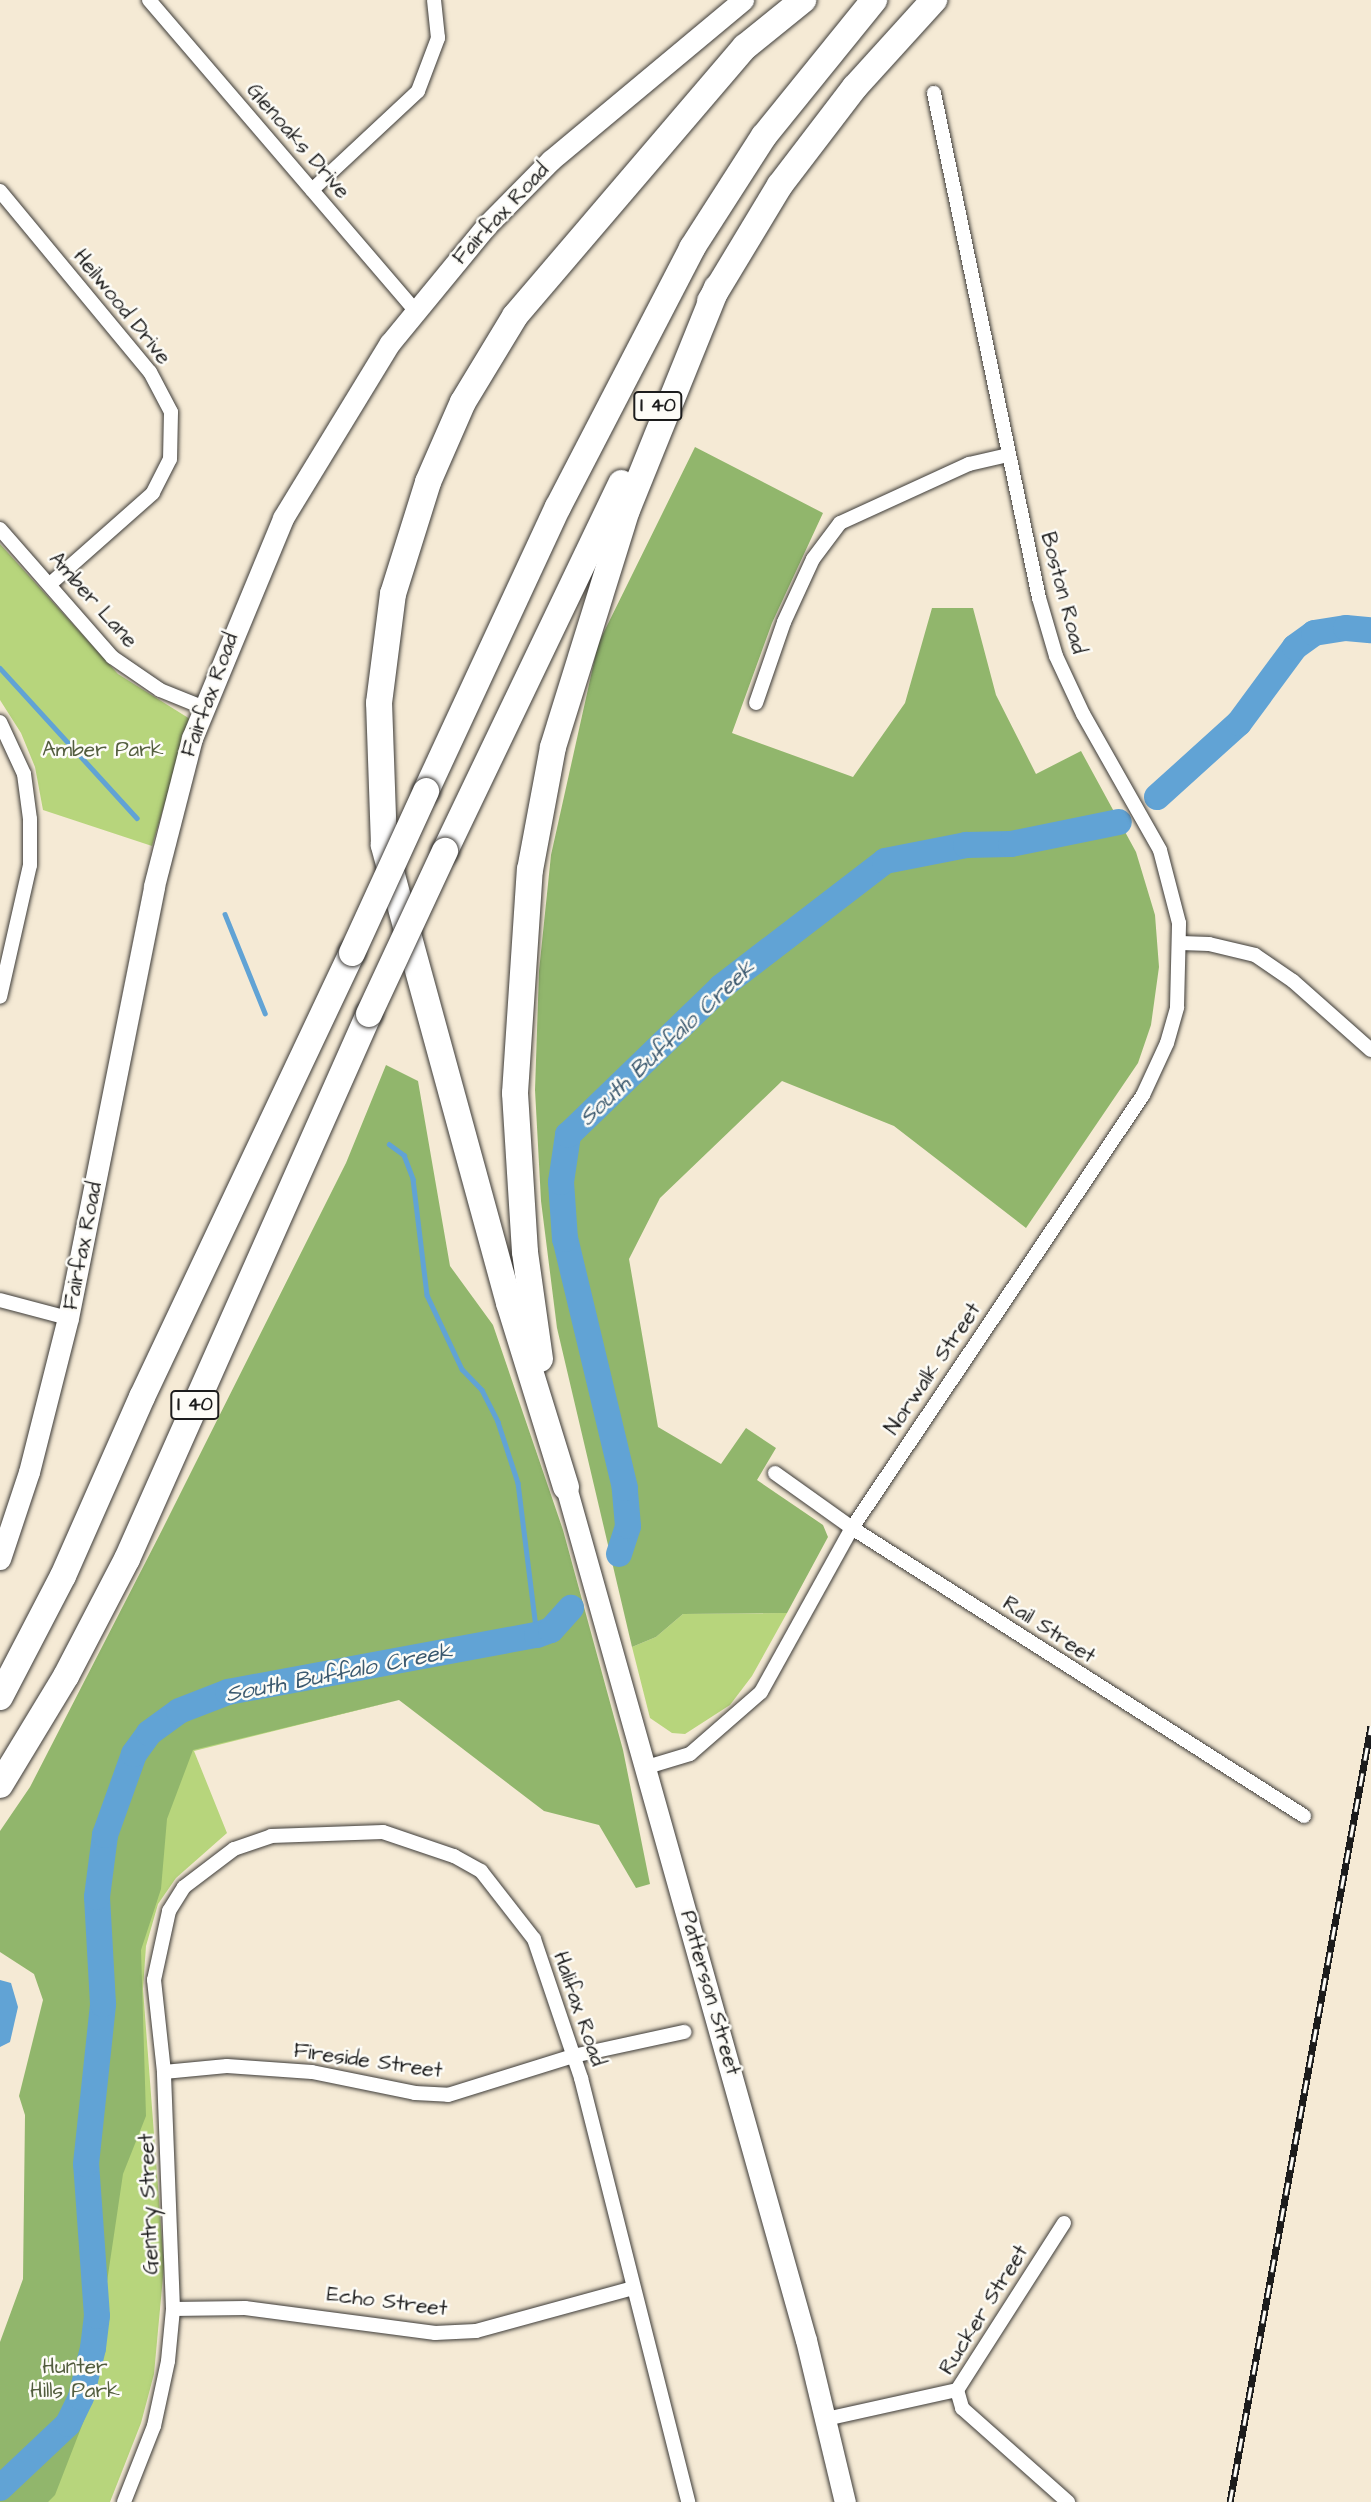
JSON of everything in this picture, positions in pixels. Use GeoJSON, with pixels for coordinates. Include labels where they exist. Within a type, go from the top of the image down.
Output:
{"type":"FeatureCollection","features":[{"type":"Feature","properties":{"kind":"highway"},"geometry":{"type":"LineString","coordinates":[[566,1487],[509,1303],[383,845],[379,703],[393,594],[428,482],[463,402],[515,316],[745,47],[803,0]]}},
{"type":"Feature","properties":{"kind":"highway","name":"I 40"},"geometry":{"type":"LineString","coordinates":[[0,1697],[63,1576],[142,1397],[352,953],[558,507],[692,248],[764,136],[874,0]]}},
{"type":"Feature","properties":{"kind":"highway","name":"I 40"},"geometry":{"type":"LineString","coordinates":[[0,1785],[66,1676],[127,1559],[369,1014],[717,287],[780,185],[855,87],[934,0]]}},
{"type":"Feature","properties":{"kind":"highway"},"geometry":{"type":"LineString","coordinates":[[566,1487],[539,1355],[527,1265],[516,1100],[521,960],[530,870],[553,747],[627,510],[717,287]]}},
{"type":"Feature","properties":{"kind":"street","name":"Glenoaks Drive"},"geometry":{"type":"LineString","coordinates":[[149,0],[415,310]]}},
{"type":"Feature","properties":{"kind":"street"},"geometry":{"type":"LineString","coordinates":[[312,190],[418,91],[438,38],[433,0]]}},
{"type":"Feature","properties":{"kind":"street","name":"Fairfax Road"},"geometry":{"type":"LineString","coordinates":[[0,1559],[29,1472],[68,1318],[154,886],[202,707],[283,518],[347,407],[415,310],[551,160],[743,0]]}},
{"type":"Feature","properties":{"kind":"street","name":"Boston Road"},"geometry":{"type":"LineString","coordinates":[[933,93],[1007,455],[1056,656],[1160,849],[1181,943]]}},
{"type":"Feature","properties":{"kind":"street","name":"Heilwood Drive"},"geometry":{"type":"LineString","coordinates":[[0,191],[150,372],[171,412],[170,459],[153,493],[50,584]]}},
{"type":"Feature","properties":{"kind":"street"},"geometry":{"type":"LineString","coordinates":[[756,703],[784,622],[813,559],[840,523],[969,464],[1007,455]]}},
{"type":"Feature","properties":{"kind":"street","name":"Amber Lane"},"geometry":{"type":"LineString","coordinates":[[0,529],[111,657],[160,690],[202,707]]}},
{"type":"Feature","properties":{"kind":"street"},"geometry":{"type":"LineString","coordinates":[[0,722],[24,774],[30,819],[30,865],[0,998]]}},
{"type":"Feature","properties":{"kind":"street"},"geometry":{"type":"LineString","coordinates":[[1181,943],[1209,944],[1255,956],[1293,981],[1371,1050]]}},
{"type":"Feature","properties":{"kind":"street","name":"Norwalk Street"},"geometry":{"type":"LineString","coordinates":[[647,1767],[690,1754],[761,1692],[852,1528],[1143,1096],[1167,1043],[1177,1007],[1181,943]]}},
{"type":"Feature","properties":{"kind":"street"},"geometry":{"type":"LineString","coordinates":[[0,1300],[68,1318]]}},
{"type":"Feature","properties":{"kind":"street","name":"Rail Street"},"geometry":{"type":"LineString","coordinates":[[775,1473],[852,1528],[1304,1816]]}},
{"type":"Feature","properties":{"kind":"street","name":"Patterson Street"},"geometry":{"type":"LineString","coordinates":[[566,1487],[647,1767],[826,2419],[845,2502]]}},
{"type":"Feature","properties":{"kind":"street","name":"Halifax Road"},"geometry":{"type":"LineString","coordinates":[[175,1900],[205,1868],[234,1849],[271,1836],[383,1832],[454,1856],[481,1871],[534,1939],[573,2056],[688,2502]]}},
{"type":"Feature","properties":{"kind":"street","name":"Gentry Street"},"geometry":{"type":"LineString","coordinates":[[124,2502],[154,2426],[168,2361],[173,2309],[164,2072],[154,1980],[160,1936],[175,1900]]}},
{"type":"Feature","properties":{"kind":"street","name":"Fireside Street"},"geometry":{"type":"LineString","coordinates":[[164,2072],[227,2066],[312,2071],[415,2093],[447,2095],[573,2056],[684,2032]]}},
{"type":"Feature","properties":{"kind":"street","name":"Rucker Street"},"geometry":{"type":"LineString","coordinates":[[1065,2223],[957,2390],[962,2409],[1068,2502]]}},
{"type":"Feature","properties":{"kind":"street","name":"Echo Street"},"geometry":{"type":"LineString","coordinates":[[173,2309],[245,2308],[435,2333],[476,2331],[633,2288]]}},
{"type":"Feature","properties":{"kind":"street"},"geometry":{"type":"LineString","coordinates":[[826,2419],[957,2390]]}},
{"type":"Feature","properties":{"kind":"green space"},"geometry":{"type":"Polygon","coordinates":[[[695,447],[823,513],[772,623],[732,733],[853,777],[905,703],[932,608],[973,608],[996,695],[1036,774],[1081,751],[1136,852],[1155,915],[1159,967],[1151,1025],[1138,1063],[1026,1228],[894,1126],[782,1081],[660,1198],[629,1259],[658,1427],[721,1464],[746,1428],[776,1448],[757,1480],[823,1525],[828,1537],[787,1613],[683,1614],[656,1637],[632,1647],[557,1328],[541,1201],[535,1090],[539,971],[551,855],[598,644],[695,447]]]}},
{"type":"Feature","properties":{"kind":"green space","name":"Amber Park"},"geometry":{"type":"Polygon","coordinates":[[[0,544],[118,674],[190,719],[152,846],[43,810],[35,767],[21,733],[0,700],[0,544]]]}},
{"type":"Feature","properties":{"kind":"green space"},"geometry":{"type":"Polygon","coordinates":[[[386,1065],[418,1081],[450,1266],[493,1325],[563,1530],[623,1750],[650,1884],[636,1888],[599,1825],[544,1811],[399,1700],[193,1750],[167,1819],[161,1889],[141,1950],[146,2116],[123,2174],[88,2410],[55,2495],[48,2502],[0,2502],[0,2342],[23,2279],[25,2115],[19,2096],[43,2000],[34,1974],[0,1952],[0,1831],[30,1787],[160,1534],[346,1163],[386,1065]]]}},
{"type":"Feature","properties":{"kind":"green space"},"geometry":{"type":"Polygon","coordinates":[[[787,1613],[752,1676],[730,1705],[685,1734],[672,1733],[650,1718],[632,1647],[656,1637],[683,1614],[787,1613]]]}},
{"type":"Feature","properties":{"kind":"green space","name":"Hunter Hills Park"},"geometry":{"type":"Polygon","coordinates":[[[399,1700],[194,1751],[227,1833],[176,1878],[158,1904],[146,1946],[143,1989],[164,2266],[154,2374],[141,2423],[110,2502],[0,2502],[38,2292],[67,1778],[399,1700]]]}},
{"type":"Feature","properties":{"kind":"water"},"geometry":{"type":"Polygon","coordinates":[[[0,1980],[11,1983],[18,2007],[10,2042],[0,2047],[0,1980]]]}},
{"type":"Feature","properties":{"kind":"waterway","name":"South Buffalo Creek"},"geometry":{"type":"LineString","coordinates":[[1157,797],[1239,723],[1295,647],[1314,633],[1346,628],[1371,630]]}},
{"type":"Feature","properties":{"kind":"waterway"},"geometry":{"type":"LineString","coordinates":[[0,668],[137,818]]}},
{"type":"Feature","properties":{"kind":"waterway","name":"South Buffalo Creek"},"geometry":{"type":"LineString","coordinates":[[619,1554],[628,1526],[625,1488],[565,1239],[561,1182],[568,1135],[721,987],[885,861],[966,845],[1011,844],[1119,822]]}},
{"type":"Feature","properties":{"kind":"waterway"},"geometry":{"type":"LineString","coordinates":[[225,914],[265,1013]]}},
{"type":"Feature","properties":{"kind":"waterway"},"geometry":{"type":"LineString","coordinates":[[389,1144],[404,1155],[413,1179],[427,1295],[462,1369],[482,1390],[498,1422],[518,1483],[537,1635]]}},
{"type":"Feature","properties":{"kind":"waterway","name":"South Buffalo Creek"},"geometry":{"type":"LineString","coordinates":[[0,2488],[68,2424],[81,2397],[93,2348],[97,2316],[86,2164],[103,2004],[97,1897],[105,1835],[134,1754],[149,1733],[179,1711],[228,1692],[537,1635],[551,1630],[571,1608]]}},
{"type":"Feature","properties":{"kind":"railway"},"geometry":{"type":"LineString","coordinates":[[1230,2502],[1371,1726]]}}]}
